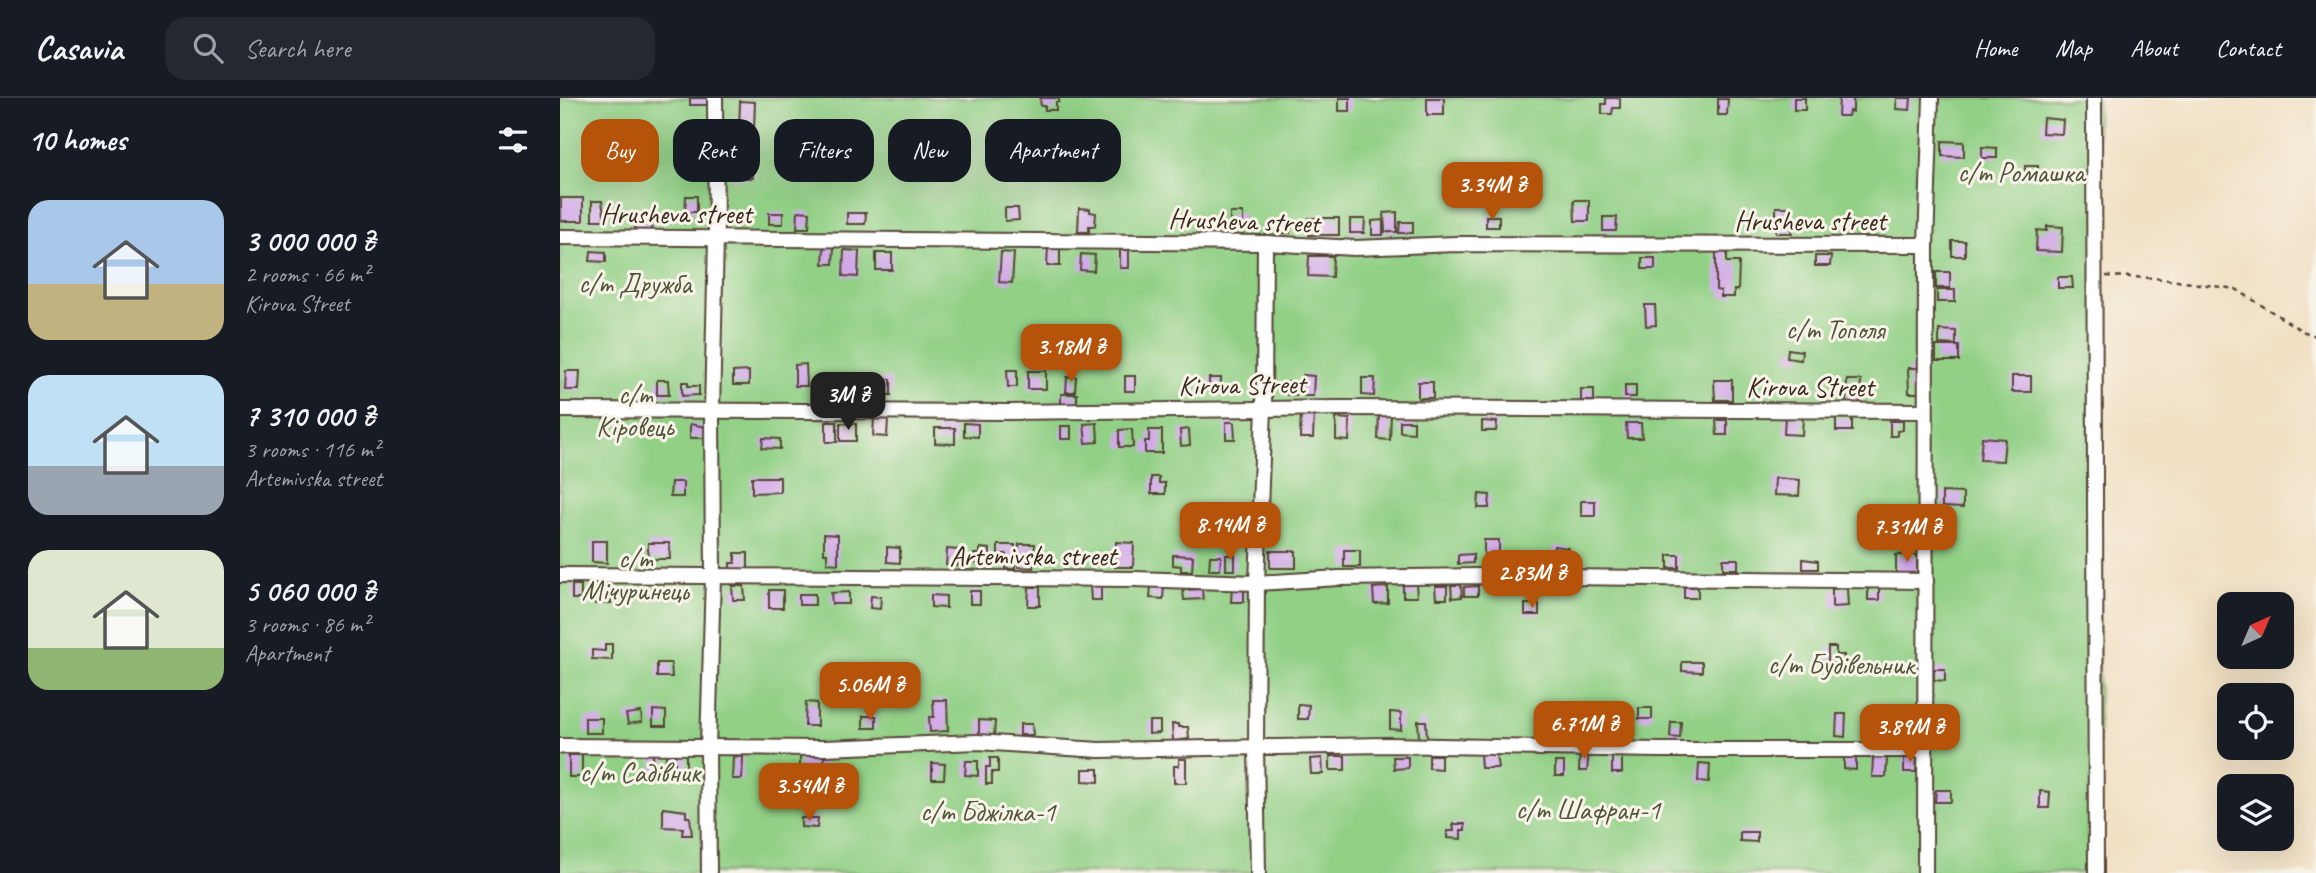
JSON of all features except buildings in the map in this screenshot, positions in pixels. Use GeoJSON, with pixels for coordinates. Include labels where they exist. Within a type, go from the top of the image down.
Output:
{"type":"FeatureCollection","features":[{"type":"Feature","properties":{"kind":"street"},"geometry":{"type":"LineString","coordinates":[[709,873],[715,98]]}},
{"type":"Feature","properties":{"kind":"street"},"geometry":{"type":"LineString","coordinates":[[1925,873],[1926,245],[1931,98]]}},
{"type":"Feature","properties":{"kind":"street"},"geometry":{"type":"LineString","coordinates":[[2094,98],[2096,873]]}},
{"type":"Feature","properties":{"kind":"street","name":"Hrusheva street"},"geometry":{"type":"LineString","coordinates":[[560,237],[1265,243],[1355,248],[1456,244],[1926,245]]}},
{"type":"Feature","properties":{"kind":"street"},"geometry":{"type":"LineString","coordinates":[[1258,873],[1257,583],[1264,408],[1265,243]]}},
{"type":"Feature","properties":{"kind":"street","name":"Kirova Street"},"geometry":{"type":"LineString","coordinates":[[560,410],[1008,412],[1264,408],[1925,411]]}},
{"type":"Feature","properties":{"kind":"street","name":"Artemivska street"},"geometry":{"type":"LineString","coordinates":[[560,575],[1135,579],[1257,583],[1339,578],[1480,576],[1926,580]]}},
{"type":"Feature","properties":{"kind":"street"},"geometry":{"type":"LineString","coordinates":[[560,746],[824,748],[978,742],[1099,750],[1386,745],[1659,750],[1924,750]]}},
{"type":"Feature","properties":{"kind":"path"},"geometry":{"type":"LineString","coordinates":[[2096,275],[2155,278],[2236,289],[2316,337]]}},
{"type":"Feature","properties":{"kind":"green space"},"geometry":{"type":"Polygon","coordinates":[[[560,98],[2097,98],[2099,873],[560,873],[560,98]]]}},
{"type":"Feature","properties":{"kind":"park label","name":"с/т Ромашка"},"geometry":{"type":"Point","coordinates":[2021,172]}},
{"type":"Feature","properties":{"kind":"park label","name":"с/т Дружба"},"geometry":{"type":"Point","coordinates":[635,283]}},
{"type":"Feature","properties":{"kind":"park label","name":"с/т Тополя"},"geometry":{"type":"Point","coordinates":[1835,329]}},
{"type":"Feature","properties":{"kind":"park label","name":"с/т Кіровець"},"geometry":{"type":"Point","coordinates":[635,410]}},
{"type":"Feature","properties":{"kind":"park label","name":"с/т Мічуринець"},"geometry":{"type":"Point","coordinates":[635,574]}},
{"type":"Feature","properties":{"kind":"park label","name":"с/т Будівельник"},"geometry":{"type":"Point","coordinates":[1841,664]}},
{"type":"Feature","properties":{"kind":"park label","name":"с/т Садівник"},"geometry":{"type":"Point","coordinates":[640,772]}},
{"type":"Feature","properties":{"kind":"park label","name":"с/т Шафран-1"},"geometry":{"type":"Point","coordinates":[1588,809]}},
{"type":"Feature","properties":{"kind":"park label","name":"с/т Бджілка-1"},"geometry":{"type":"Point","coordinates":[988,811]}}]}
